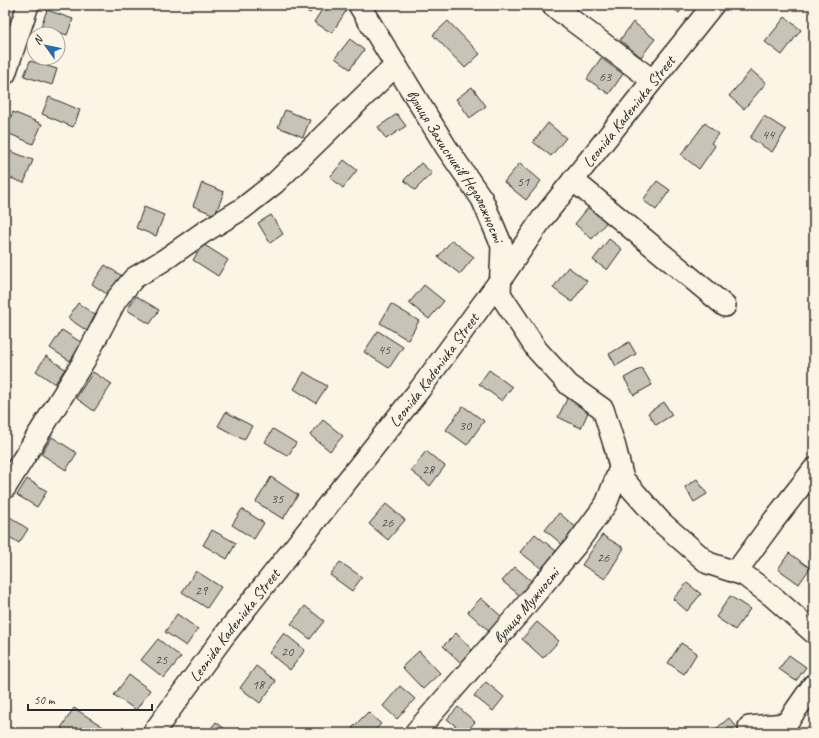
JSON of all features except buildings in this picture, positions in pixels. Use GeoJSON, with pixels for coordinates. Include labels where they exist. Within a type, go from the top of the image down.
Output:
{"type":"FeatureCollection","features":[{"type":"Feature","properties":{"kind":"street"},"geometry":{"type":"LineString","coordinates":[[5,74],[28,5]]}},
{"type":"Feature","properties":{"kind":"street","name":"Leonida Kadeniuka Street"},"geometry":{"type":"LineString","coordinates":[[153,733],[224,636],[420,389],[501,279],[542,219],[712,5]]}},
{"type":"Feature","properties":{"kind":"street","name":"вулиця Захисників Незалежності"},"geometry":{"type":"LineString","coordinates":[[360,6],[446,147],[482,199],[502,246],[500,294],[537,350],[569,386],[603,409],[623,479],[661,522],[708,564],[744,575],[772,596],[814,633]]}},
{"type":"Feature","properties":{"kind":"street"},"geometry":{"type":"LineString","coordinates":[[553,6],[652,80]]}},
{"type":"Feature","properties":{"kind":"street"},"geometry":{"type":"LineString","coordinates":[[5,488],[84,361],[116,300],[134,278],[242,209],[269,187],[396,65]]}},
{"type":"Feature","properties":{"kind":"street"},"geometry":{"type":"LineString","coordinates":[[573,180],[725,306]]}},
{"type":"Feature","properties":{"kind":"street","name":"вулиця Мужності"},"geometry":{"type":"LineString","coordinates":[[415,733],[521,612],[576,545],[606,504],[620,468]]}},
{"type":"Feature","properties":{"kind":"street"},"geometry":{"type":"LineString","coordinates":[[736,572],[814,469]]}},
{"type":"Feature","properties":{"kind":"street"},"geometry":{"type":"LineString","coordinates":[[749,727],[786,724],[814,684]]}}]}
